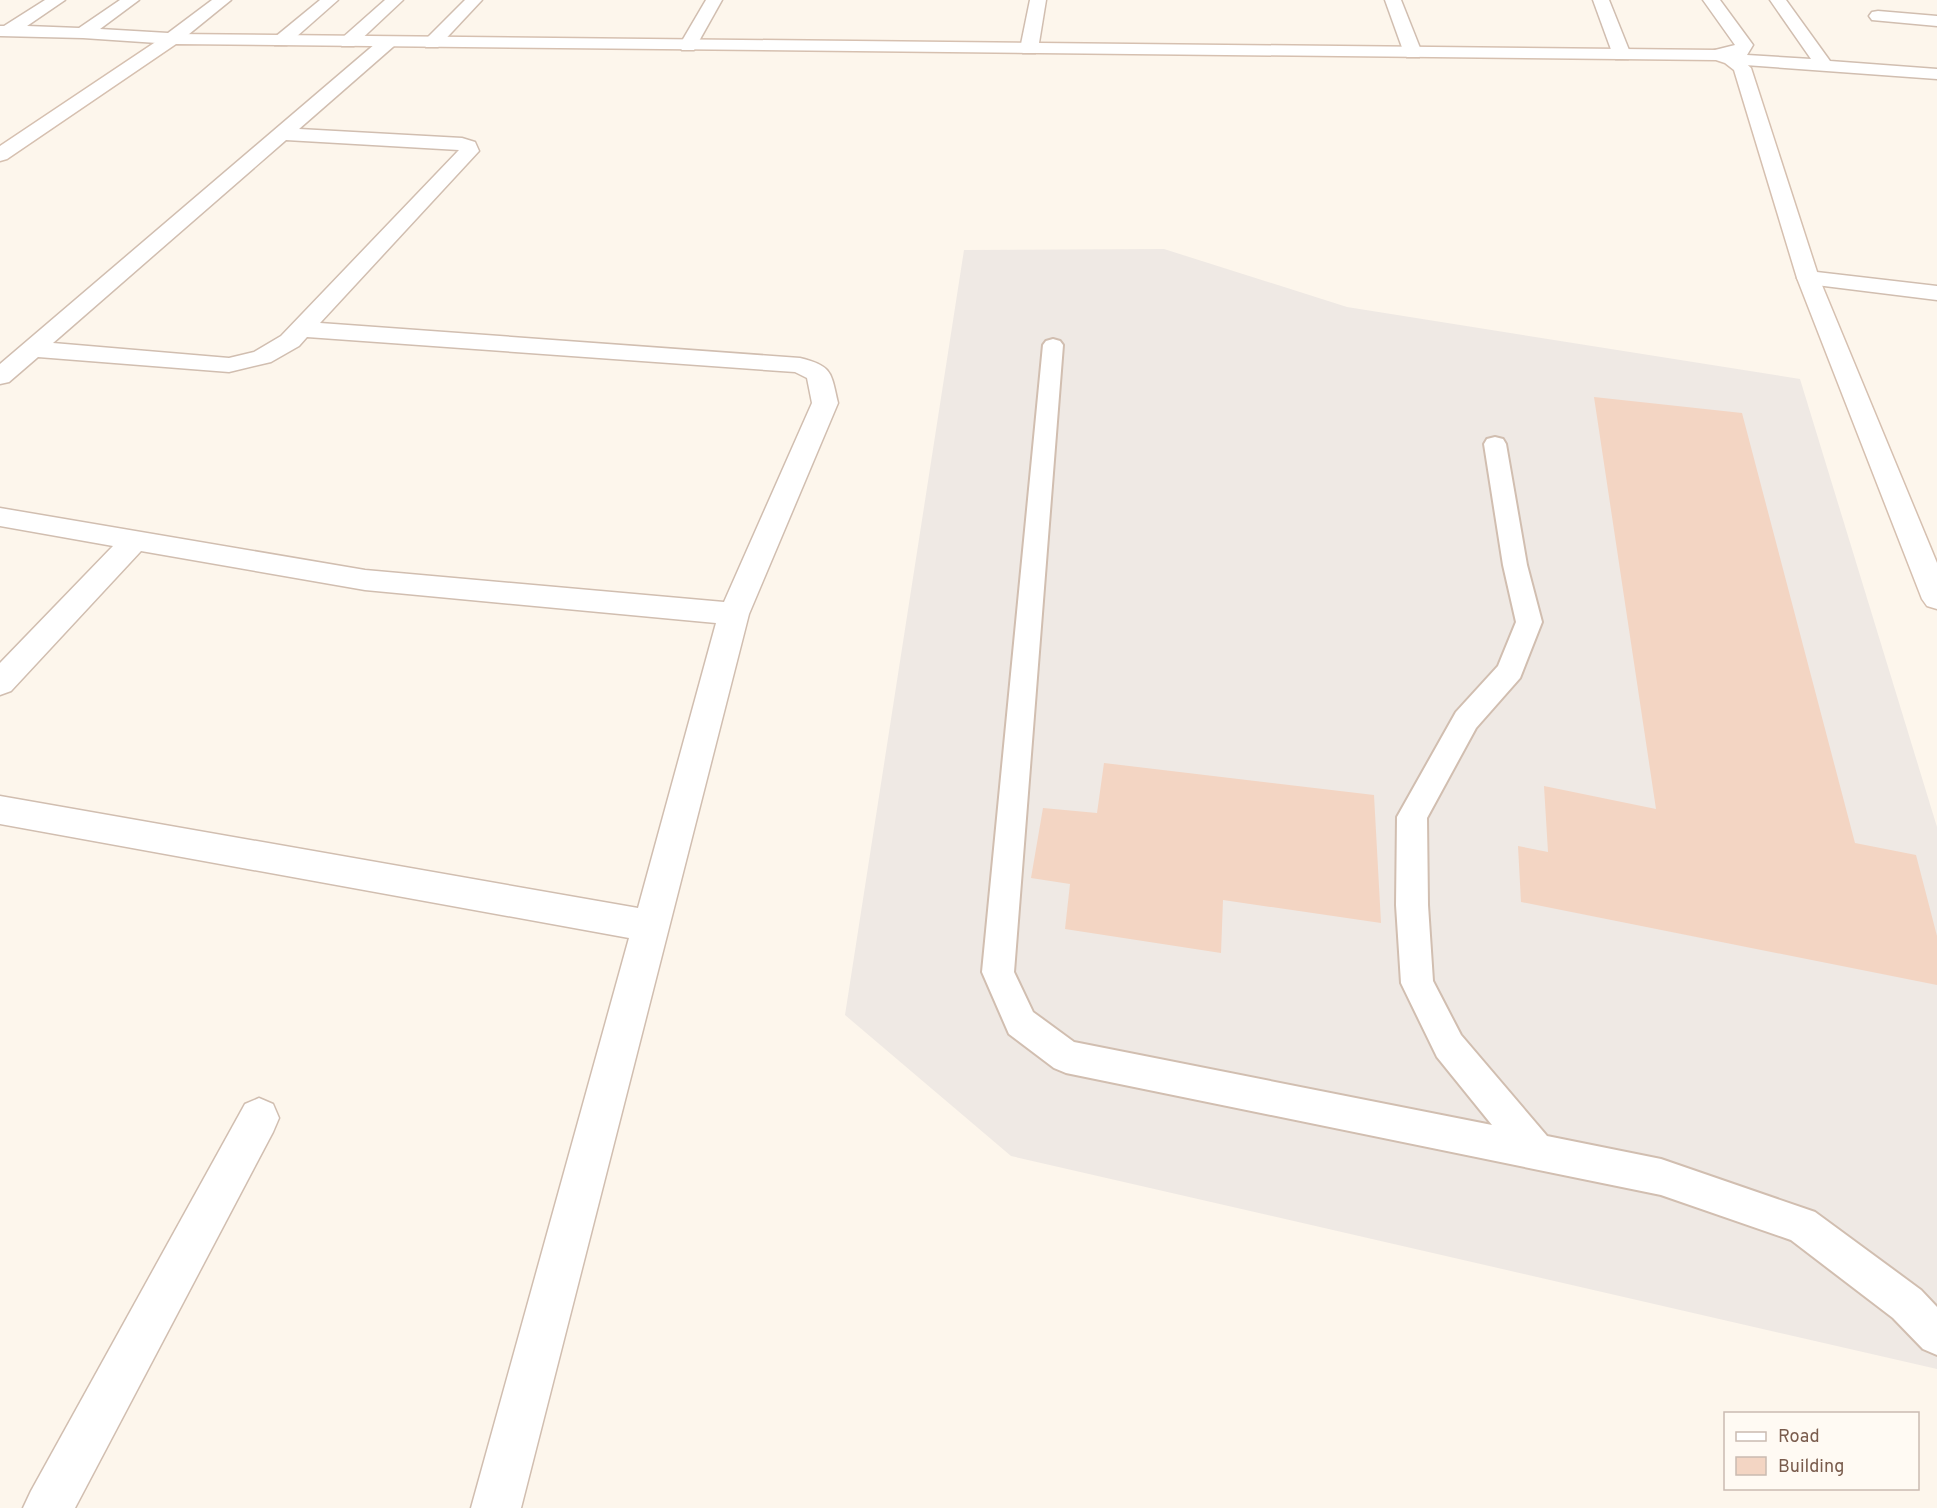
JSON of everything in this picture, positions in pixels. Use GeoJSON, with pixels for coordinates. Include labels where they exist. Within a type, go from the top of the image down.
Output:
{"type":"FeatureCollection","features":[{"type":"Feature","properties":{"kind":"street"},"geometry":{"type":"LineString","coordinates":[[4,31],[57,0]]}},
{"type":"Feature","properties":{"kind":"street"},"geometry":{"type":"LineString","coordinates":[[83,33],[131,0]]}},
{"type":"Feature","properties":{"kind":"street"},"geometry":{"type":"LineString","coordinates":[[0,155],[171,39],[223,0]]}},
{"type":"Feature","properties":{"kind":"street"},"geometry":{"type":"LineString","coordinates":[[281,41],[330,0]]}},
{"type":"Feature","properties":{"kind":"street"},"geometry":{"type":"LineString","coordinates":[[348,42],[395,0]]}},
{"type":"Feature","properties":{"kind":"street"},"geometry":{"type":"LineString","coordinates":[[432,43],[474,0]]}},
{"type":"Feature","properties":{"kind":"street"},"geometry":{"type":"LineString","coordinates":[[688,46],[714,0]]}},
{"type":"Feature","properties":{"kind":"street"},"geometry":{"type":"LineString","coordinates":[[1029,49],[1038,0]]}},
{"type":"Feature","properties":{"kind":"street"},"geometry":{"type":"LineString","coordinates":[[1393,0],[1413,53]]}},
{"type":"Feature","properties":{"kind":"street"},"geometry":{"type":"LineString","coordinates":[[1601,0],[1622,55]]}},
{"type":"Feature","properties":{"kind":"street"},"geometry":{"type":"LineString","coordinates":[[1711,0],[1744,45],[1741,51],[1724,57]]}},
{"type":"Feature","properties":{"kind":"street"},"geometry":{"type":"LineString","coordinates":[[1778,0],[1825,66]]}},
{"type":"Feature","properties":{"kind":"street"},"geometry":{"type":"LineString","coordinates":[[1878,16],[1937,21]]}},
{"type":"Feature","properties":{"kind":"street"},"geometry":{"type":"LineString","coordinates":[[4,31],[171,39],[281,41],[1724,57],[1937,74]]}},
{"type":"Feature","properties":{"kind":"street"},"geometry":{"type":"LineString","coordinates":[[0,377],[388,42]]}},
{"type":"Feature","properties":{"kind":"street"},"geometry":{"type":"LineString","coordinates":[[1724,57],[1742,68],[1808,278],[1937,599]]}},
{"type":"Feature","properties":{"kind":"street"},"geometry":{"type":"LineString","coordinates":[[34,349],[228,365],[262,357],[290,341],[470,151],[468,146],[462,144],[282,134]]}},
{"type":"Feature","properties":{"kind":"street"},"geometry":{"type":"LineString","coordinates":[[1808,278],[1937,293]]}},
{"type":"Feature","properties":{"kind":"street"},"geometry":{"type":"LineString","coordinates":[[301,329],[800,365],[819,374],[825,403],[734,614],[496,1508]]}},
{"type":"Feature","properties":{"kind":"street"},"geometry":{"type":"LineString","coordinates":[[0,517],[365,580],[734,614]]}},
{"type":"Feature","properties":{"kind":"street"},"geometry":{"type":"LineString","coordinates":[[0,683],[135,540]]}},
{"type":"Feature","properties":{"kind":"street"},"geometry":{"type":"LineString","coordinates":[[0,810],[651,926]]}},
{"type":"Feature","properties":{"kind":"street"},"geometry":{"type":"LineString","coordinates":[[48,1508],[259,1118]]}},
{"type":"Feature","properties":{"kind":"lane"},"geometry":{"type":"LineString","coordinates":[[1053,345],[998,972],[1021,1023],[1066,1057],[1661,1177],[1802,1225],[1907,1304],[1937,1335]]}},
{"type":"Feature","properties":{"kind":"lane"},"geometry":{"type":"LineString","coordinates":[[1495,444],[1515,566],[1529,622],[1510,671],[1466,720],[1412,817],[1412,906],[1417,983],[1449,1046],[1537,1152]]}},
{"type":"Feature","properties":{"kind":"shaded area"},"geometry":{"type":"Polygon","coordinates":[[[1164,249],[1347,307],[1800,379],[1937,827],[1937,1369],[1011,1156],[845,1015],[964,250],[1164,249]]]}},
{"type":"Feature","properties":{"kind":"building"},"geometry":{"type":"Polygon","coordinates":[[[1594,397],[1742,413],[1855,843],[1916,855],[1937,936],[1937,985],[1521,902],[1518,846],[1548,852],[1544,786],[1656,809],[1594,397]]]}},
{"type":"Feature","properties":{"kind":"building"},"geometry":{"type":"Polygon","coordinates":[[[1104,763],[1374,795],[1381,923],[1223,900],[1221,953],[1065,929],[1070,884],[1031,878],[1043,808],[1097,813],[1104,763]]]}}]}
